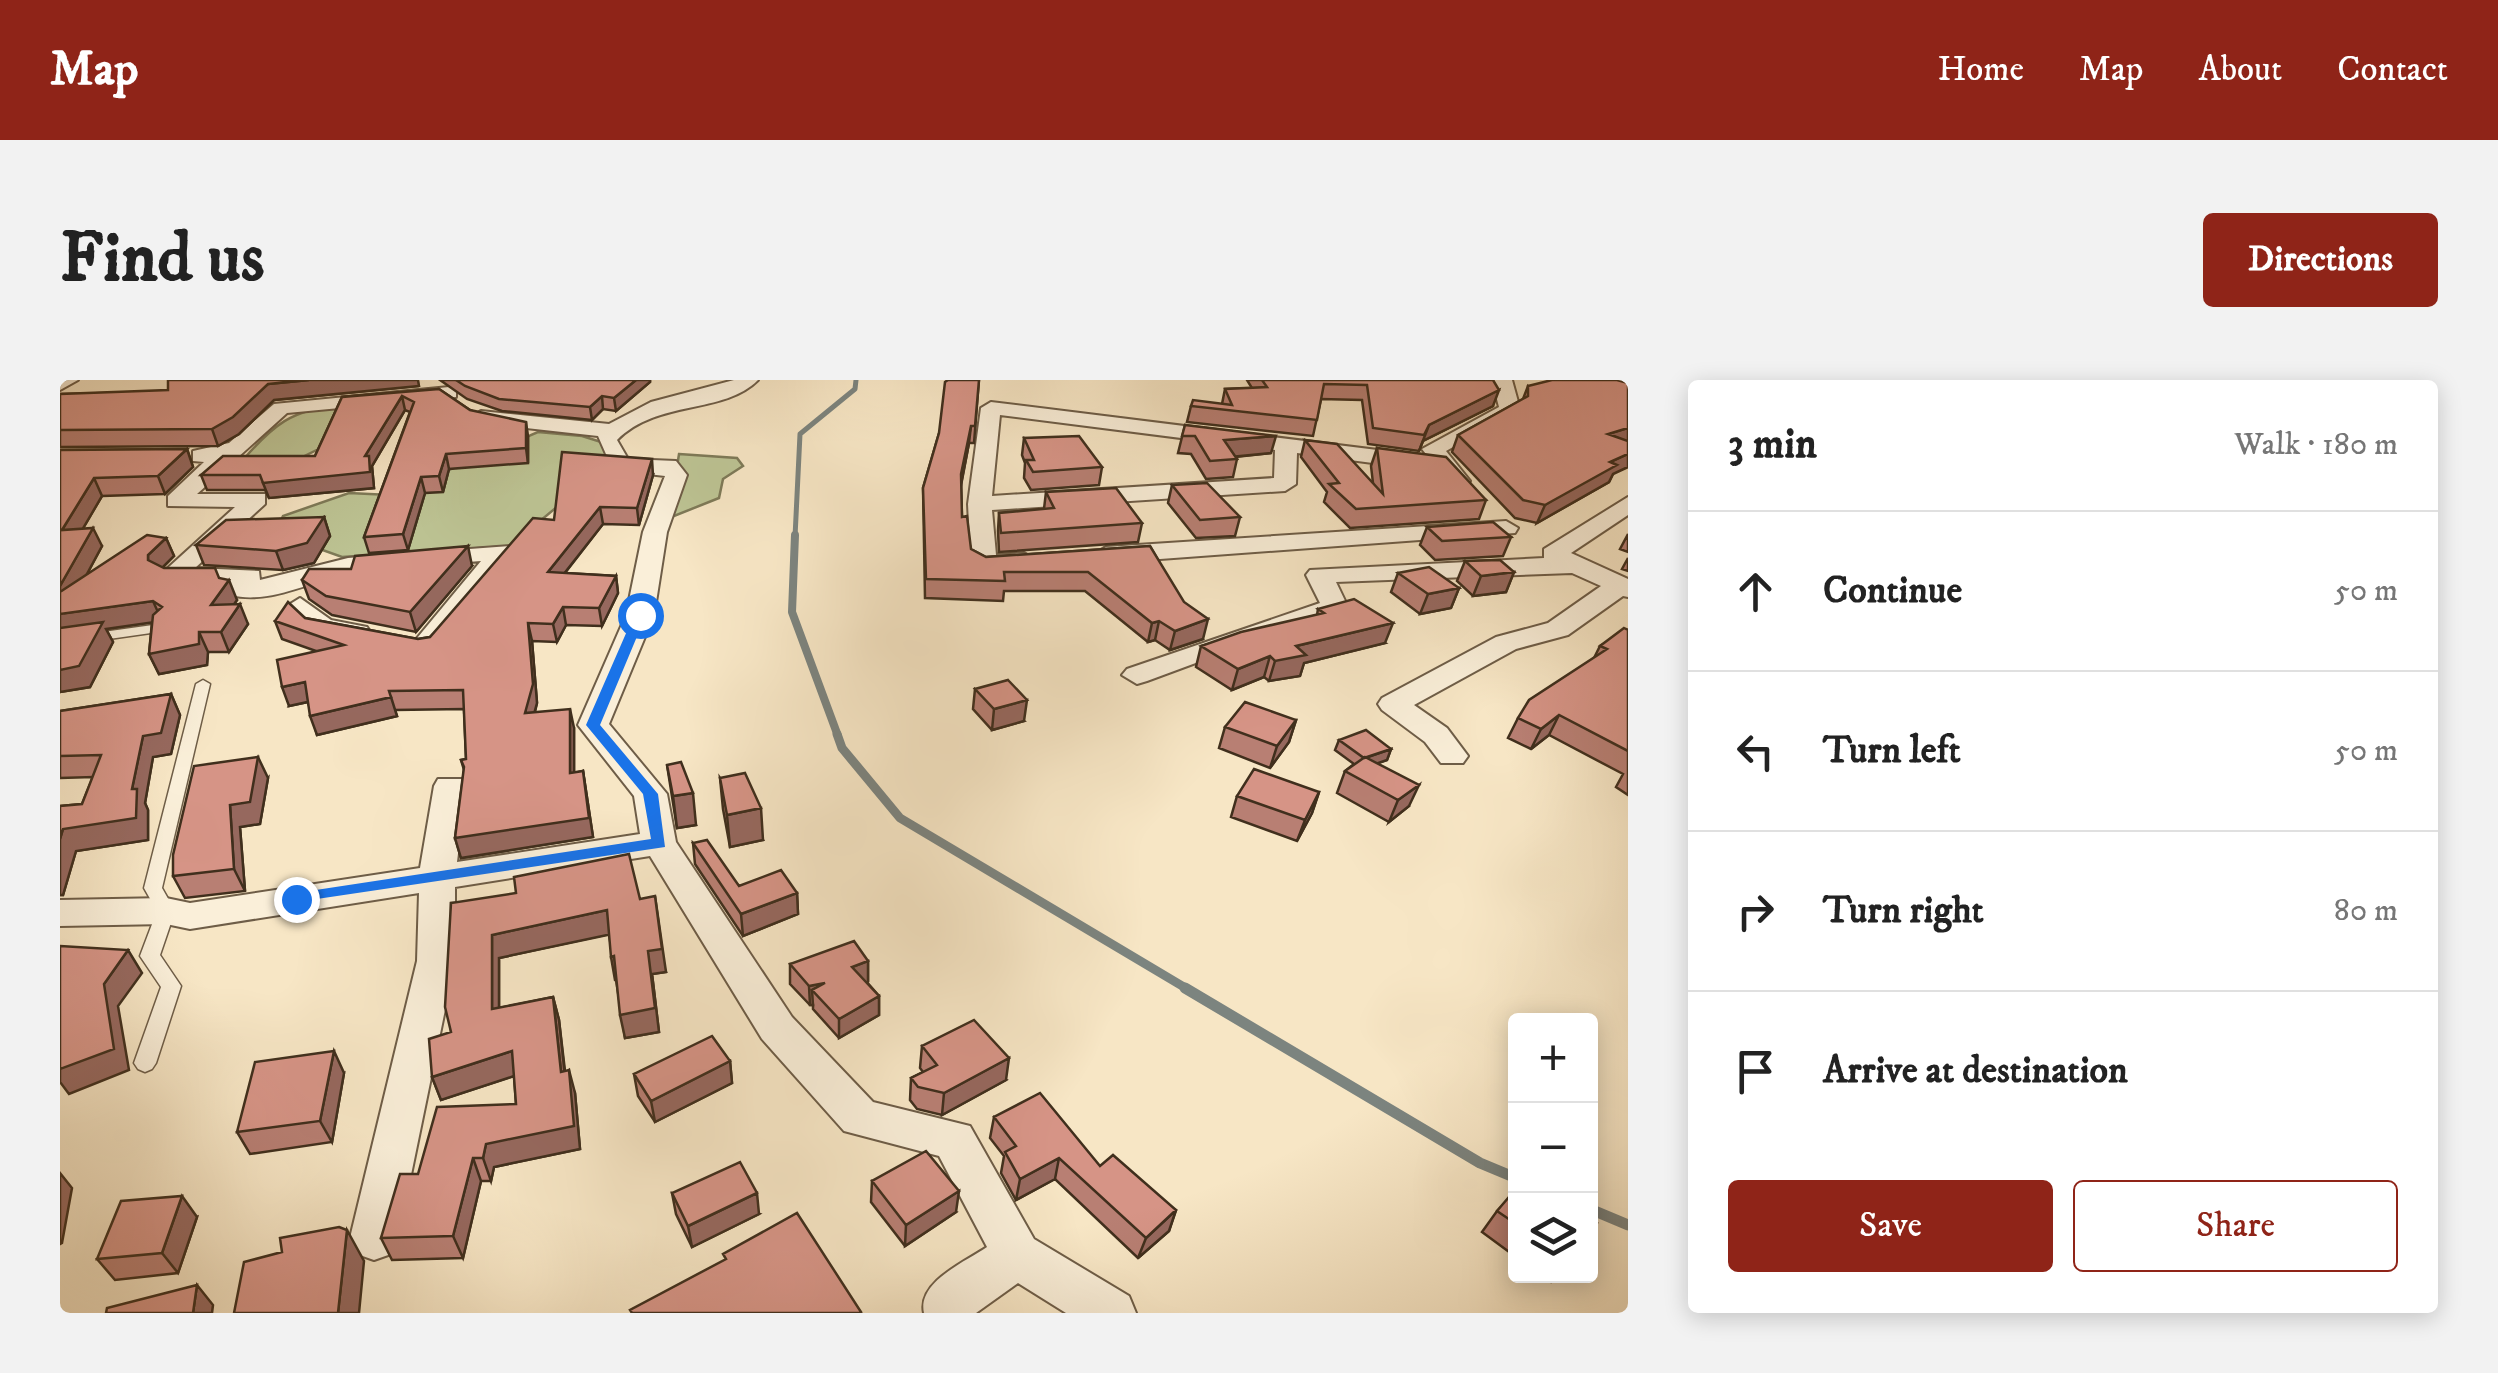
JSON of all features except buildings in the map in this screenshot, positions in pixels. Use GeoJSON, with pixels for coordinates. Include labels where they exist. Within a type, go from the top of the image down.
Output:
{"type":"FeatureCollection","features":[{"type":"Feature","properties":{"kind":"street"},"geometry":{"type":"LineString","coordinates":[[423,380],[449,393],[461,409],[492,420],[612,431]]}},
{"type":"Feature","properties":{"kind":"street"},"geometry":{"type":"LineString","coordinates":[[748,380],[665,402],[612,431],[606,439],[621,465],[668,466],[676,475],[656,532],[640,615],[593,725],[650,794],[660,843],[777,1028],[860,1118],[954,1140],[1017,1255],[1111,1313]]}},
{"type":"Feature","properties":{"kind":"street"},"geometry":{"type":"LineString","coordinates":[[1502,380],[1510,408],[1432,449],[1444,465],[1538,546],[1624,588]]}},
{"type":"Feature","properties":{"kind":"street"},"geometry":{"type":"LineString","coordinates":[[300,606],[322,626],[424,646],[502,551],[348,566],[276,587],[240,589],[250,576],[172,576],[257,499],[176,501],[222,456],[249,442],[281,408],[449,393]]}},
{"type":"Feature","properties":{"kind":"street"},"geometry":{"type":"LineString","coordinates":[[1042,560],[984,564],[980,504],[997,398],[1444,465]]}},
{"type":"Feature","properties":{"kind":"street"},"geometry":{"type":"LineString","coordinates":[[980,504],[1285,484],[1286,442]]}},
{"type":"Feature","properties":{"kind":"street"},"geometry":{"type":"LineString","coordinates":[[186,456],[222,456]]}},
{"type":"Feature","properties":{"kind":"street"},"geometry":{"type":"LineString","coordinates":[[1137,675],[1286,620],[1335,608],[1319,575],[1538,546],[1628,504]]}},
{"type":"Feature","properties":{"kind":"street"},"geometry":{"type":"LineString","coordinates":[[1081,557],[1538,546]]}},
{"type":"Feature","properties":{"kind":"street"},"geometry":{"type":"LineString","coordinates":[[1452,756],[1436,736],[1393,704],[1506,643],[1558,629],[1624,588]]}},
{"type":"Feature","properties":{"kind":"street"},"geometry":{"type":"LineString","coordinates":[[374,1238],[436,961],[437,877],[450,786]]}},
{"type":"Feature","properties":{"kind":"street"},"geometry":{"type":"LineString","coordinates":[[60,913],[166,911],[190,916],[660,843]]}},
{"type":"Feature","properties":{"kind":"street"},"geometry":{"type":"LineString","coordinates":[[943,1310],[1017,1255]]}},
{"type":"Feature","properties":{"kind":"lane"},"geometry":{"type":"LineString","coordinates":[[60,642],[160,628]]}},
{"type":"Feature","properties":{"kind":"lane"},"geometry":{"type":"LineString","coordinates":[[146,1063],[171,986],[150,956],[166,911],[153,888],[203,684]]}},
{"type":"Feature","properties":{"kind":"green space"},"geometry":{"type":"Polygon","coordinates":[[[338,407],[341,438],[282,467],[243,460],[285,421],[308,411],[338,407]]]}},
{"type":"Feature","properties":{"kind":"green space"},"geometry":{"type":"Polygon","coordinates":[[[538,432],[582,436],[617,447],[594,476],[510,546],[342,557],[275,533],[283,516],[349,493],[390,495],[538,432]]]}},
{"type":"Feature","properties":{"kind":"green space"},"geometry":{"type":"Polygon","coordinates":[[[679,454],[737,458],[743,466],[723,479],[719,498],[669,518],[679,454]]]}},
{"type":"Feature","properties":{"kind":"waterway"},"geometry":{"type":"LineString","coordinates":[[795,537],[800,434],[855,389],[856,380]]}},
{"type":"Feature","properties":{"kind":"waterway"},"geometry":{"type":"LineString","coordinates":[[795,535],[792,612],[838,736]]}},
{"type":"Feature","properties":{"kind":"waterway"},"geometry":{"type":"LineString","coordinates":[[837,734],[842,748],[900,818],[1189,990]]}},
{"type":"Feature","properties":{"kind":"waterway"},"geometry":{"type":"LineString","coordinates":[[1185,988],[1480,1163],[1508,1175]]}},
{"type":"Feature","properties":{"kind":"waterway"},"geometry":{"type":"LineString","coordinates":[[1598,1212],[1628,1225]]}},
{"type":"Feature","properties":{"kind":"route"},"geometry":{"type":"LineString","coordinates":[[296,899],[660,843],[650,794],[593,725],[640,615]]}}]}
